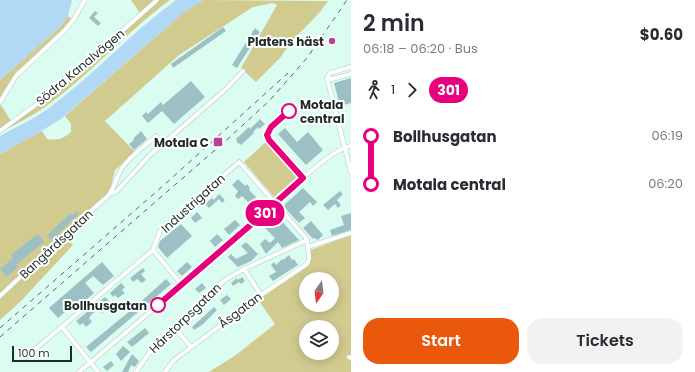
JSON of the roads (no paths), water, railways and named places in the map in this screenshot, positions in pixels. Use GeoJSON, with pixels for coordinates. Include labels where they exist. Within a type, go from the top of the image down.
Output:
{"type":"FeatureCollection","features":[{"type":"Feature","properties":{"kind":"street"},"geometry":{"type":"LineString","coordinates":[[0,102],[16,76],[64,31],[74,19],[86,0]]}},
{"type":"Feature","properties":{"kind":"street","name":"Södra Kanalvägen"},"geometry":{"type":"LineString","coordinates":[[0,130],[52,93],[157,0]]}},
{"type":"Feature","properties":{"kind":"street"},"geometry":{"type":"LineString","coordinates":[[351,67],[330,73],[327,78],[348,147],[351,172]]}},
{"type":"Feature","properties":{"kind":"street","name":"Bangårdsgatan"},"geometry":{"type":"LineString","coordinates":[[0,296],[34,264],[43,253],[111,193],[116,192],[150,155],[226,89],[243,71]]}},
{"type":"Feature","properties":{"kind":"street"},"geometry":{"type":"LineString","coordinates":[[327,78],[332,79],[351,74]]}},
{"type":"Feature","properties":{"kind":"street","name":"Bangårdsgatan"},"geometry":{"type":"LineString","coordinates":[[111,193],[118,175],[125,165],[156,136]]}},
{"type":"Feature","properties":{"kind":"street"},"geometry":{"type":"LineString","coordinates":[[79,372],[332,155],[348,147],[351,142]]}},
{"type":"Feature","properties":{"kind":"street","name":"Industrigatan"},"geometry":{"type":"LineString","coordinates":[[26,357],[152,250],[160,231],[239,162],[275,204]]}},
{"type":"Feature","properties":{"kind":"street"},"geometry":{"type":"LineString","coordinates":[[275,204],[307,240],[308,247],[351,233]]}},
{"type":"Feature","properties":{"kind":"street","name":"Hårstorpsgatan"},"geometry":{"type":"LineString","coordinates":[[136,372],[152,349],[209,293],[232,275],[307,240]]}},
{"type":"Feature","properties":{"kind":"street","name":"Åsgatan"},"geometry":{"type":"LineString","coordinates":[[165,372],[174,360],[191,347],[261,295],[307,264],[309,259],[308,247]]}},
{"type":"Feature","properties":{"kind":"street"},"geometry":{"type":"LineString","coordinates":[[152,250],[182,285]]}},
{"type":"Feature","properties":{"kind":"street"},"geometry":{"type":"LineString","coordinates":[[244,269],[261,295]]}},
{"type":"Feature","properties":{"kind":"street"},"geometry":{"type":"LineString","coordinates":[[62,327],[98,372]]}},
{"type":"Feature","properties":{"kind":"street"},"geometry":{"type":"LineString","coordinates":[[175,328],[191,347]]}},
{"type":"Feature","properties":{"kind":"water"},"geometry":{"type":"Polygon","coordinates":[[[0,0],[72,0],[68,16],[60,27],[0,80],[0,0]]]}},
{"type":"Feature","properties":{"kind":"water"},"geometry":{"type":"Polygon","coordinates":[[[176,0],[203,0],[182,14],[61,119],[0,154],[0,136],[47,110],[69,93],[144,25],[176,0]]]}},
{"type":"Feature","properties":{"kind":"railway"},"geometry":{"type":"LineString","coordinates":[[0,337],[230,137],[270,100],[307,58],[347,0]]}},
{"type":"Feature","properties":{"kind":"railway"},"geometry":{"type":"LineString","coordinates":[[0,328],[164,185],[288,73]]}},
{"type":"Feature","properties":{"kind":"place","name":"Platens häst"},"geometry":{"type":"Point","coordinates":[332,41]}},
{"type":"Feature","properties":{"kind":"place","name":"Motala central"},"geometry":{"type":"Point","coordinates":[289,111]}},
{"type":"Feature","properties":{"kind":"place","name":"Motala C"},"geometry":{"type":"Point","coordinates":[218,142]}},
{"type":"Feature","properties":{"kind":"place","name":"Bollhusgatan"},"geometry":{"type":"Point","coordinates":[158,305]}}]}
